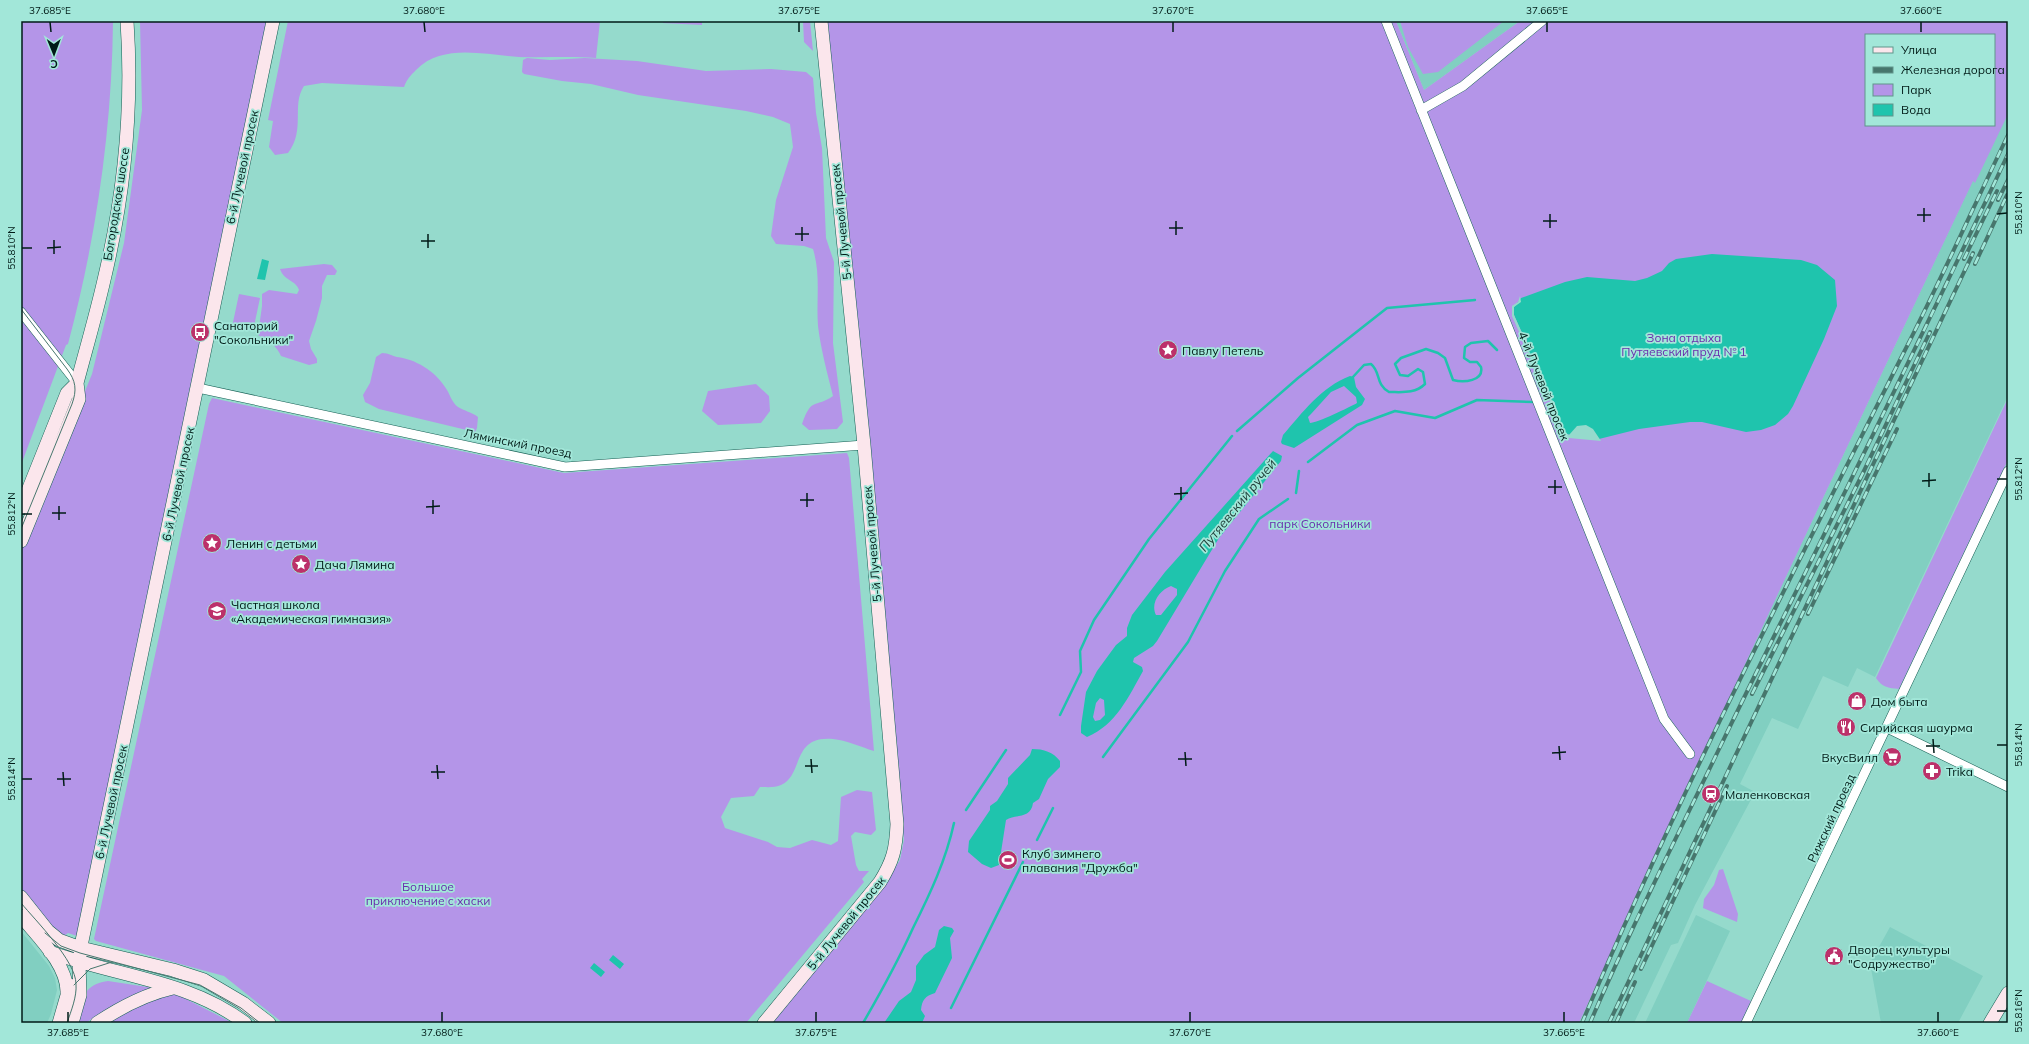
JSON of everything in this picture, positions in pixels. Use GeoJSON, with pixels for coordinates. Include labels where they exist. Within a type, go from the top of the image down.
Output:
{"type":"FeatureCollection","features":[{"type":"Feature","properties":{"kind":"street","name":"Богородское шоссе"},"geometry":{"type":"LineString","coordinates":[[21,541],[79,399],[77,383],[104,280],[120,195],[128,129],[127,21]]}},
{"type":"Feature","properties":{"kind":"street","name":"6-й Лучевой просек"},"geometry":{"type":"LineString","coordinates":[[79,963],[198,388],[219,274],[274,21]]}},
{"type":"Feature","properties":{"kind":"street","name":"5-й Лучевой просек"},"geometry":{"type":"LineString","coordinates":[[764,1023],[880,882],[892,864],[896,844],[897,824],[864,445],[821,21]]}},
{"type":"Feature","properties":{"kind":"street","name":"4-й Лучевой просек"},"geometry":{"type":"LineString","coordinates":[[1386,21],[1664,718],[1690,754]]}},
{"type":"Feature","properties":{"kind":"street"},"geometry":{"type":"LineString","coordinates":[[1421,110],[1464,86],[1542,21]]}},
{"type":"Feature","properties":{"kind":"street"},"geometry":{"type":"LineString","coordinates":[[21,312],[77,383]]}},
{"type":"Feature","properties":{"kind":"street","name":"Богородское шоссе"},"geometry":{"type":"LineString","coordinates":[[21,508],[67,393],[77,383]]}},
{"type":"Feature","properties":{"kind":"street","name":"Ляминский проезд"},"geometry":{"type":"LineString","coordinates":[[198,388],[565,467],[864,445]]}},
{"type":"Feature","properties":{"kind":"street","name":"Рижский проезд"},"geometry":{"type":"LineString","coordinates":[[1746,1023],[2008,472]]}},
{"type":"Feature","properties":{"kind":"street"},"geometry":{"type":"LineString","coordinates":[[1887,728],[2008,787]]}},
{"type":"Feature","properties":{"kind":"street"},"geometry":{"type":"LineString","coordinates":[[21,897],[48,931],[59,940],[81,948],[173,970],[204,980],[243,1003],[269,1023]]}},
{"type":"Feature","properties":{"kind":"street"},"geometry":{"type":"LineString","coordinates":[[21,916],[50,952],[66,976],[67,993]]}},
{"type":"Feature","properties":{"kind":"street"},"geometry":{"type":"LineString","coordinates":[[50,952],[79,963],[175,988],[213,1002],[245,1023]]}},
{"type":"Feature","properties":{"kind":"street"},"geometry":{"type":"LineString","coordinates":[[59,1023],[67,993],[79,963]]}},
{"type":"Feature","properties":{"kind":"street"},"geometry":{"type":"LineString","coordinates":[[72,1023],[80,995],[79,963]]}},
{"type":"Feature","properties":{"kind":"street"},"geometry":{"type":"LineString","coordinates":[[97,1023],[135,1001],[159,991],[175,988]]}},
{"type":"Feature","properties":{"kind":"street"},"geometry":{"type":"LineString","coordinates":[[1990,1023],[2008,992]]}},
{"type":"Feature","properties":{"kind":"shaded area"},"geometry":{"type":"Polygon","coordinates":[[[1396,21],[1520,21],[1424,90],[1396,21]]]}},
{"type":"Feature","properties":{"kind":"shaded area"},"geometry":{"type":"Polygon","coordinates":[[[2008,106],[2008,396],[1875,677],[1857,668],[1848,687],[1823,676],[1798,729],[1772,718],[1740,784],[1755,792],[1695,905],[1678,943],[1671,945],[1634,1023],[1579,1023],[1701,756],[2008,106]]]}},
{"type":"Feature","properties":{"kind":"shaded area"},"geometry":{"type":"Polygon","coordinates":[[[1696,915],[1730,931],[1687,1023],[1645,1023],[1696,915]]]}},
{"type":"Feature","properties":{"kind":"shaded area"},"geometry":{"type":"Polygon","coordinates":[[[1890,927],[1983,976],[1958,1023],[1881,1023],[1870,963],[1890,927]]]}},
{"type":"Feature","properties":{"kind":"shaded area"},"geometry":{"type":"Polygon","coordinates":[[[21,931],[49,966],[55,978],[57,990],[51,1014],[47,1023],[21,1023],[21,931]]]}},
{"type":"Feature","properties":{"kind":"green space"},"geometry":{"type":"Polygon","coordinates":[[[21,21],[113,21],[112,62],[106,143],[101,184],[87,265],[68,344],[66,345],[21,465],[21,21]]]}},
{"type":"Feature","properties":{"kind":"green space"},"geometry":{"type":"Polygon","coordinates":[[[140,21],[267,21],[77,936],[68,933],[64,936],[50,927],[21,890],[21,549],[92,374],[124,243],[142,110],[140,21]]]}},
{"type":"Feature","properties":{"kind":"green space"},"geometry":{"type":"Polygon","coordinates":[[[288,21],[600,21],[596,58],[519,57],[478,53],[451,53],[439,56],[427,62],[410,76],[404,87],[322,83],[304,86],[300,93],[298,127],[293,144],[288,153],[275,155],[269,147],[273,121],[268,120],[288,21]]]}},
{"type":"Feature","properties":{"kind":"green space"},"geometry":{"type":"Polygon","coordinates":[[[663,21],[702,21],[702,25],[663,23],[663,21]]]}},
{"type":"Feature","properties":{"kind":"green space"},"geometry":{"type":"Polygon","coordinates":[[[803,21],[810,21],[813,51],[804,42],[803,21]]]}},
{"type":"Feature","properties":{"kind":"green space","name":"парк Сокольники"},"geometry":{"type":"Polygon","coordinates":[[[826,21],[1396,21],[1424,90],[1520,21],[2008,21],[2008,114],[1975,183],[1973,181],[1873,391],[1725,706],[1579,1023],[770,1023],[890,876],[900,860],[904,840],[826,21]]]}},
{"type":"Feature","properties":{"kind":"green space"},"geometry":{"type":"Polygon","coordinates":[[[1400,21],[1504,21],[1438,72],[1423,74],[1408,47],[1400,21]]]}},
{"type":"Feature","properties":{"kind":"green space"},"geometry":{"type":"Polygon","coordinates":[[[527,58],[550,60],[585,58],[637,61],[706,71],[771,69],[806,72],[813,78],[816,113],[822,148],[826,238],[834,262],[833,343],[843,422],[837,429],[809,430],[802,424],[805,415],[811,406],[833,396],[822,352],[818,326],[818,278],[813,249],[804,246],[776,244],[771,236],[776,200],[793,147],[790,124],[773,117],[746,111],[638,95],[591,84],[562,81],[524,74],[522,72],[523,60],[527,58]]]}},
{"type":"Feature","properties":{"kind":"green space"},"geometry":{"type":"Polygon","coordinates":[[[324,264],[332,265],[337,271],[335,275],[327,275],[322,286],[322,298],[309,341],[311,349],[317,359],[317,363],[309,365],[281,356],[272,344],[258,335],[262,294],[269,290],[297,294],[299,290],[295,284],[284,276],[280,269],[324,264]]]}},
{"type":"Feature","properties":{"kind":"green space"},"geometry":{"type":"Polygon","coordinates":[[[239,294],[260,298],[253,331],[232,327],[239,294]]]}},
{"type":"Feature","properties":{"kind":"green space"},"geometry":{"type":"Polygon","coordinates":[[[382,353],[411,360],[436,376],[447,389],[456,405],[478,417],[475,432],[379,409],[365,402],[363,395],[370,383],[376,357],[382,353]]]}},
{"type":"Feature","properties":{"kind":"green space"},"geometry":{"type":"Polygon","coordinates":[[[756,384],[769,396],[770,411],[761,423],[718,425],[702,411],[708,391],[756,384]]]}},
{"type":"Feature","properties":{"kind":"green space","name":"Большое приключение с хаски"},"geometry":{"type":"Polygon","coordinates":[[[212,398],[564,473],[847,453],[849,458],[874,751],[848,742],[833,739],[820,739],[810,743],[804,749],[793,773],[788,780],[779,786],[760,787],[754,796],[731,798],[721,817],[725,828],[768,842],[777,847],[790,848],[812,840],[831,845],[838,841],[841,797],[857,790],[872,792],[876,830],[871,835],[855,832],[851,836],[856,865],[859,871],[869,871],[862,879],[864,882],[746,1023],[283,1023],[224,976],[96,941],[94,939],[209,404],[212,398]]]}},
{"type":"Feature","properties":{"kind":"green space"},"geometry":{"type":"Polygon","coordinates":[[[2008,398],[2008,460],[1899,689],[1886,686],[1876,678],[2008,398]]]}},
{"type":"Feature","properties":{"kind":"green space"},"geometry":{"type":"Polygon","coordinates":[[[1723,869],[1738,914],[1737,922],[1703,908],[1704,899],[1714,885],[1719,870],[1723,869]]]}},
{"type":"Feature","properties":{"kind":"green space"},"geometry":{"type":"Polygon","coordinates":[[[108,981],[154,988],[97,1015],[86,1023],[77,1023],[82,1001],[88,990],[99,983],[108,981]]]}},
{"type":"Feature","properties":{"kind":"green space"},"geometry":{"type":"Polygon","coordinates":[[[1707,981],[1751,1001],[1741,1023],[1687,1023],[1707,981]]]}},
{"type":"Feature","properties":{"kind":"green space"},"geometry":{"type":"Polygon","coordinates":[[[167,993],[180,996],[233,1023],[108,1023],[125,1011],[167,993]]]}},
{"type":"Feature","properties":{"kind":"water"},"geometry":{"type":"Polygon","coordinates":[[[1712,254],[1801,260],[1817,265],[1835,280],[1837,306],[1824,339],[1788,414],[1775,425],[1761,430],[1746,432],[1702,422],[1690,422],[1639,429],[1599,439],[1565,434],[1555,410],[1555,403],[1550,399],[1540,377],[1541,371],[1529,352],[1527,339],[1522,333],[1514,315],[1514,307],[1521,298],[1565,282],[1587,277],[1635,281],[1647,278],[1662,271],[1669,263],[1676,259],[1712,254]]]}},
{"type":"Feature","properties":{"kind":"water"},"geometry":{"type":"Polygon","coordinates":[[[262,259],[269,261],[265,280],[257,279],[262,259]]]}},
{"type":"Feature","properties":{"kind":"water"},"geometry":{"type":"Polygon","coordinates":[[[1350,376],[1354,377],[1356,387],[1365,399],[1362,405],[1294,448],[1282,444],[1281,442],[1283,435],[1305,409],[1321,393],[1350,376]],[[1344,386],[1331,392],[1308,417],[1310,423],[1326,418],[1357,403],[1356,397],[1344,386]]]}},
{"type":"Feature","properties":{"kind":"water"},"geometry":{"type":"Polygon","coordinates":[[[1273,451],[1282,456],[1281,461],[1219,538],[1157,641],[1153,646],[1134,658],[1133,662],[1142,667],[1143,671],[1121,709],[1106,725],[1087,737],[1081,733],[1086,692],[1097,671],[1116,645],[1127,636],[1127,628],[1132,615],[1165,572],[1273,451]],[[1171,586],[1163,591],[1157,598],[1154,606],[1156,615],[1161,615],[1177,595],[1177,589],[1171,586]],[[1100,698],[1096,703],[1093,717],[1095,721],[1100,720],[1105,715],[1104,700],[1100,698]]]}},
{"type":"Feature","properties":{"kind":"water"},"geometry":{"type":"Polygon","coordinates":[[[1032,749],[1044,750],[1051,753],[1060,761],[1060,767],[1048,779],[1039,799],[1033,803],[1029,812],[1006,820],[999,865],[991,868],[982,864],[968,852],[969,841],[990,810],[990,806],[997,801],[1008,784],[1008,778],[1030,755],[1032,749]]]}},
{"type":"Feature","properties":{"kind":"water"},"geometry":{"type":"Polygon","coordinates":[[[944,926],[952,928],[954,931],[950,938],[952,958],[935,993],[926,997],[923,1001],[921,1010],[925,1016],[922,1023],[884,1023],[899,1001],[911,992],[916,980],[916,966],[924,955],[935,947],[939,930],[944,926]]]}},
{"type":"Feature","properties":{"kind":"water"},"geometry":{"type":"Polygon","coordinates":[[[613,955],[624,964],[620,969],[609,960],[613,955]]]}},
{"type":"Feature","properties":{"kind":"water"},"geometry":{"type":"Polygon","coordinates":[[[594,963],[605,972],[601,977],[590,968],[594,963]]]}},
{"type":"Feature","properties":{"kind":"pier"},"geometry":{"type":"Polygon","coordinates":[[[1520,296],[1521,302],[1514,307],[1514,315],[1522,333],[1527,337],[1526,344],[1536,366],[1541,371],[1540,377],[1550,398],[1555,403],[1555,410],[1564,432],[1569,435],[1577,426],[1586,425],[1593,429],[1601,441],[1569,438],[1562,433],[1553,410],[1553,404],[1548,399],[1539,378],[1539,371],[1534,367],[1524,344],[1525,338],[1520,334],[1512,316],[1512,306],[1518,302],[1520,296]]]}},
{"type":"Feature","properties":{"kind":"waterway"},"geometry":{"type":"LineString","coordinates":[[1237,431],[1298,378],[1387,308],[1475,300]]}},
{"type":"Feature","properties":{"kind":"waterway","name":"Путяевский ручей"},"geometry":{"type":"LineString","coordinates":[[1352,378],[1364,365],[1371,364],[1374,367],[1380,382],[1389,392],[1413,391],[1425,384],[1423,372],[1418,369],[1408,376],[1400,375],[1395,364],[1401,358],[1426,349],[1438,353],[1445,358],[1453,380],[1467,381],[1476,378],[1481,372],[1481,367],[1477,362],[1470,362],[1464,358],[1465,347],[1471,343],[1488,341],[1497,350]]}},
{"type":"Feature","properties":{"kind":"waterway"},"geometry":{"type":"LineString","coordinates":[[1308,462],[1357,425],[1395,411],[1435,418],[1477,400],[1534,402]]}},
{"type":"Feature","properties":{"kind":"waterway"},"geometry":{"type":"LineString","coordinates":[[1060,715],[1081,672],[1080,651],[1094,620],[1149,539],[1232,436]]}},
{"type":"Feature","properties":{"kind":"waterway"},"geometry":{"type":"LineString","coordinates":[[1296,493],[1299,471]]}},
{"type":"Feature","properties":{"kind":"waterway"},"geometry":{"type":"LineString","coordinates":[[1103,757],[1188,642],[1225,571],[1259,519],[1288,499]]}},
{"type":"Feature","properties":{"kind":"waterway"},"geometry":{"type":"LineString","coordinates":[[966,810],[1006,750]]}},
{"type":"Feature","properties":{"kind":"waterway"},"geometry":{"type":"LineString","coordinates":[[1037,840],[1053,808]]}},
{"type":"Feature","properties":{"kind":"waterway"},"geometry":{"type":"LineString","coordinates":[[863,1023],[883,988],[931,890],[947,850],[954,823]]}},
{"type":"Feature","properties":{"kind":"waterway"},"geometry":{"type":"LineString","coordinates":[[951,1008],[1023,862]]}},
{"type":"Feature","properties":{"kind":"tram line"},"geometry":{"type":"LineString","coordinates":[[21,309],[70,373],[75,386],[75,394],[72,404],[21,529]]}},
{"type":"Feature","properties":{"kind":"tram line"},"geometry":{"type":"LineString","coordinates":[[21,903],[45,930],[70,964],[76,984],[76,994],[67,1023]]}},
{"type":"Feature","properties":{"kind":"tram line"},"geometry":{"type":"LineString","coordinates":[[45,933],[61,946],[80,953],[200,985],[241,1008],[260,1023]]}},
{"type":"Feature","properties":{"kind":"tram line"},"geometry":{"type":"LineString","coordinates":[[74,985],[90,969],[112,962]]}},
{"type":"Feature","properties":{"kind":"railway"},"geometry":{"type":"LineString","coordinates":[[1582,1023],[1696,769],[1930,300],[2008,135]]}},
{"type":"Feature","properties":{"kind":"railway"},"geometry":{"type":"LineString","coordinates":[[1590,1023],[1654,884],[2008,154]]}},
{"type":"Feature","properties":{"kind":"railway"},"geometry":{"type":"LineString","coordinates":[[1998,200],[2008,180]]}},
{"type":"Feature","properties":{"kind":"railway"},"geometry":{"type":"LineString","coordinates":[[1964,259],[1997,191]]}},
{"type":"Feature","properties":{"kind":"railway"},"geometry":{"type":"LineString","coordinates":[[1975,264],[2007,195]]}},
{"type":"Feature","properties":{"kind":"railway"},"geometry":{"type":"LineString","coordinates":[[1609,1023],[1973,253]]}},
{"type":"Feature","properties":{"kind":"railway"},"geometry":{"type":"LineString","coordinates":[[1752,694],[1862,475],[1930,332]]}},
{"type":"Feature","properties":{"kind":"railway"},"geometry":{"type":"LineString","coordinates":[[1808,614],[1897,429]]}},
{"type":"Feature","properties":{"kind":"railway"},"geometry":{"type":"LineString","coordinates":[[1641,969],[1727,786]]}},
{"type":"Feature","properties":{"kind":"railway"},"geometry":{"type":"LineString","coordinates":[[1616,1023],[1635,982]]}},
{"type":"Feature","properties":{"kind":"place","name":"Санаторий \"Сокольники\""},"geometry":{"type":"Point","coordinates":[200,332]}},
{"type":"Feature","properties":{"kind":"place","name":"Павлу Петель"},"geometry":{"type":"Point","coordinates":[1168,350]}},
{"type":"Feature","properties":{"kind":"place","name":"Ленин с детьми"},"geometry":{"type":"Point","coordinates":[212,543]}},
{"type":"Feature","properties":{"kind":"place","name":"Дача Лямина"},"geometry":{"type":"Point","coordinates":[301,564]}},
{"type":"Feature","properties":{"kind":"place","name":"Частная школа «Академическая гимназия»"},"geometry":{"type":"Point","coordinates":[217,611]}},
{"type":"Feature","properties":{"kind":"place","name":"Дом быта"},"geometry":{"type":"Point","coordinates":[1857,701]}},
{"type":"Feature","properties":{"kind":"place","name":"Сирийская шаурма"},"geometry":{"type":"Point","coordinates":[1846,727]}},
{"type":"Feature","properties":{"kind":"place","name":"ВкусВилл"},"geometry":{"type":"Point","coordinates":[1892,757]}},
{"type":"Feature","properties":{"kind":"place","name":"Trika"},"geometry":{"type":"Point","coordinates":[1932,771]}},
{"type":"Feature","properties":{"kind":"place","name":"Маленковская"},"geometry":{"type":"Point","coordinates":[1711,794]}},
{"type":"Feature","properties":{"kind":"place","name":"Клуб зимнего плавания \"Дружба\""},"geometry":{"type":"Point","coordinates":[1008,860]}},
{"type":"Feature","properties":{"kind":"place","name":"Дворец культуры \"Содружество\""},"geometry":{"type":"Point","coordinates":[1834,956]}},
{"type":"Feature","properties":{"kind":"park label","name":"Зона отдыха Путяевский пруд № 1"},"geometry":{"type":"Point","coordinates":[1684,344]}}]}
